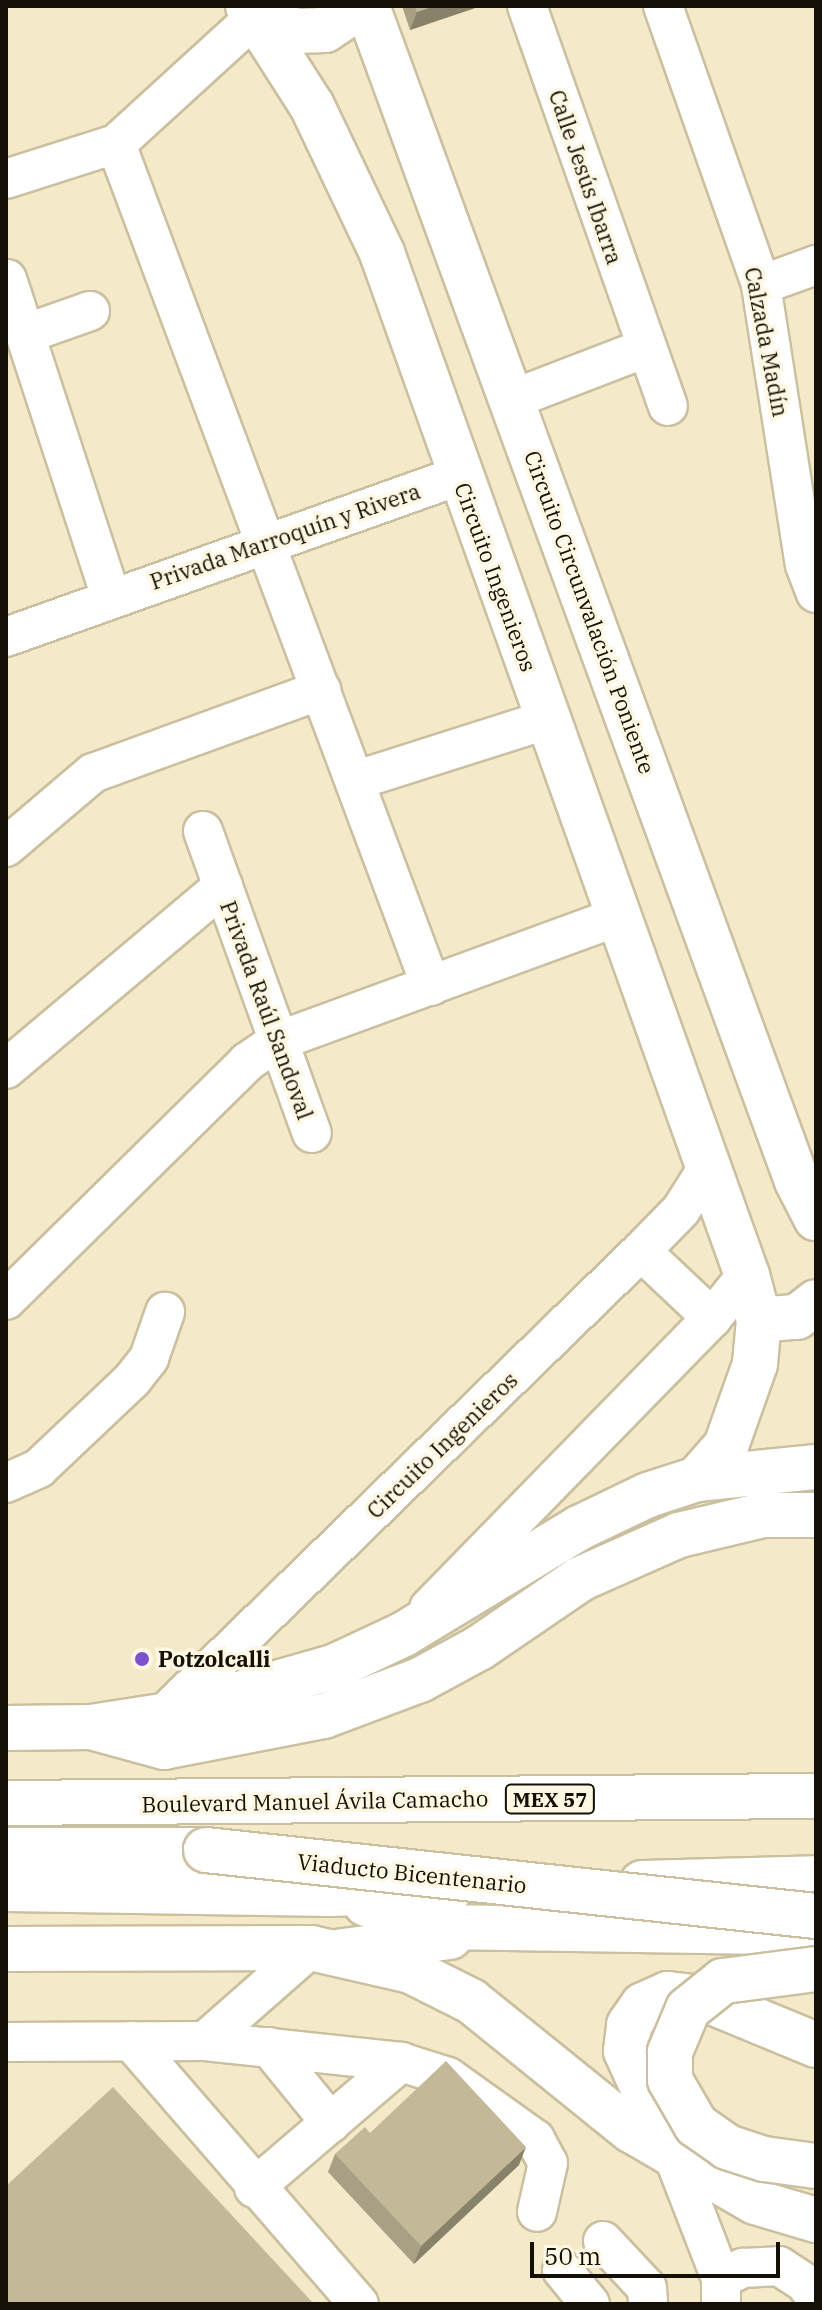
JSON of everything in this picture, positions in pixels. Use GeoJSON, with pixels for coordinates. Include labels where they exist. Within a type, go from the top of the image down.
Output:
{"type":"FeatureCollection","features":[{"type":"Feature","properties":{"kind":"main road"},"geometry":{"type":"LineString","coordinates":[[251,11],[297,31],[325,30],[344,17],[350,6]]}},
{"type":"Feature","properties":{"kind":"main road","name":"Circuito Circunvalación Poniente"},"geometry":{"type":"LineString","coordinates":[[367,6],[797,1181],[816,1218]]}},
{"type":"Feature","properties":{"kind":"main road","name":"Circuito Ingenieros"},"geometry":{"type":"LineString","coordinates":[[251,11],[312,106],[354,187],[710,1164],[747,1275],[759,1320],[755,1364],[726,1446],[697,1479]]}},
{"type":"Feature","properties":{"kind":"main road"},"geometry":{"type":"LineString","coordinates":[[759,1320],[797,1317],[816,1302]]}},
{"type":"Feature","properties":{"kind":"main road"},"geometry":{"type":"LineString","coordinates":[[6,1728],[91,1727],[162,1716],[336,1666],[404,1634],[579,1528],[697,1479],[816,1467]]}},
{"type":"Feature","properties":{"kind":"main road"},"geometry":{"type":"LineString","coordinates":[[91,1727],[164,1747],[324,1716],[420,1680],[479,1648],[580,1579],[679,1535],[763,1515],[816,1515]]}},
{"type":"Feature","properties":{"kind":"main road","name":"Boulevard Manuel Ávila Camacho"},"geometry":{"type":"LineString","coordinates":[[6,1803],[816,1796]]}},
{"type":"Feature","properties":{"kind":"main road","name":"Viaducto Bicentenario"},"geometry":{"type":"LineString","coordinates":[[6,1850],[206,1850],[816,1916]]}},
{"type":"Feature","properties":{"kind":"main road"},"geometry":{"type":"LineString","coordinates":[[6,1889],[330,1894],[816,1878]]}},
{"type":"Feature","properties":{"kind":"main road"},"geometry":{"type":"LineString","coordinates":[[330,1894],[442,1927],[816,1933]]}},
{"type":"Feature","properties":{"kind":"main road"},"geometry":{"type":"LineString","coordinates":[[6,1949],[324,1950],[443,1937],[816,1943]]}},
{"type":"Feature","properties":{"kind":"main road"},"geometry":{"type":"LineString","coordinates":[[324,1950],[411,1971],[471,2001],[631,2130],[755,2202],[816,2220]]}},
{"type":"Feature","properties":{"kind":"main road"},"geometry":{"type":"LineString","coordinates":[[816,1969],[723,1981],[688,2009],[670,2052],[670,2080],[696,2125],[727,2147],[816,2166]]}},
{"type":"Feature","properties":{"kind":"main road"},"geometry":{"type":"LineString","coordinates":[[673,2155],[626,2051],[629,2025],[643,2005],[668,1994],[702,1998],[816,2045]]}},
{"type":"Feature","properties":{"kind":"street","name":"Calle Jesús Ibarra"},"geometry":{"type":"LineString","coordinates":[[527,6],[668,406]]}},
{"type":"Feature","properties":{"kind":"street","name":"Calzada Madín"},"geometry":{"type":"LineString","coordinates":[[663,6],[761,285],[805,565],[816,593]]}},
{"type":"Feature","properties":{"kind":"street"},"geometry":{"type":"LineString","coordinates":[[6,179],[116,144],[251,11]]}},
{"type":"Feature","properties":{"kind":"street"},"geometry":{"type":"LineString","coordinates":[[116,144],[268,541],[431,986]]}},
{"type":"Feature","properties":{"kind":"street"},"geometry":{"type":"LineString","coordinates":[[761,285],[816,265]]}},
{"type":"Feature","properties":{"kind":"street"},"geometry":{"type":"LineString","coordinates":[[7,279],[111,597]]}},
{"type":"Feature","properties":{"kind":"street"},"geometry":{"type":"LineString","coordinates":[[25,334],[90,311]]}},
{"type":"Feature","properties":{"kind":"street"},"geometry":{"type":"LineString","coordinates":[[513,399],[646,348]]}},
{"type":"Feature","properties":{"kind":"street","name":"Privada Marroquín y Rivera"},"geometry":{"type":"LineString","coordinates":[[6,637],[268,541],[459,476]]}},
{"type":"Feature","properties":{"kind":"street"},"geometry":{"type":"LineString","coordinates":[[6,847],[93,773],[321,690]]}},
{"type":"Feature","properties":{"kind":"street"},"geometry":{"type":"LineString","coordinates":[[357,780],[549,719]]}},
{"type":"Feature","properties":{"kind":"street","name":"Privada Raúl Sandoval"},"geometry":{"type":"LineString","coordinates":[[203,831],[312,1133]]}},
{"type":"Feature","properties":{"kind":"street","name":"Privada Raúl Sandoval"},"geometry":{"type":"LineString","coordinates":[[6,1069],[223,886]]}},
{"type":"Feature","properties":{"kind":"street"},"geometry":{"type":"LineString","coordinates":[[6,1300],[247,1062],[278,1041],[619,916]]}},
{"type":"Feature","properties":{"kind":"street","name":"Circuito Ingenieros"},"geometry":{"type":"LineString","coordinates":[[162,1716],[641,1251],[681,1210],[710,1164]]}},
{"type":"Feature","properties":{"kind":"street"},"geometry":{"type":"LineString","coordinates":[[641,1251],[712,1318]]}},
{"type":"Feature","properties":{"kind":"street"},"geometry":{"type":"LineString","coordinates":[[404,1634],[712,1318],[747,1275]]}},
{"type":"Feature","properties":{"kind":"street"},"geometry":{"type":"LineString","coordinates":[[6,1483],[39,1468],[132,1380],[149,1358],[165,1312]]}},
{"type":"Feature","properties":{"kind":"street"},"geometry":{"type":"LineString","coordinates":[[205,2041],[324,1950]]}},
{"type":"Feature","properties":{"kind":"street"},"geometry":{"type":"LineString","coordinates":[[131,2041],[254,2188],[359,2304]]}},
{"type":"Feature","properties":{"kind":"street"},"geometry":{"type":"LineString","coordinates":[[6,2042],[205,2041],[401,2062],[448,2077],[535,2139],[548,2163],[537,2212]]}},
{"type":"Feature","properties":{"kind":"street"},"geometry":{"type":"LineString","coordinates":[[269,2047],[331,2123]]}},
{"type":"Feature","properties":{"kind":"street"},"geometry":{"type":"LineString","coordinates":[[254,2188],[401,2062]]}},
{"type":"Feature","properties":{"kind":"street"},"geometry":{"type":"LineString","coordinates":[[673,2155],[721,2292],[743,2268],[779,2266],[805,2283],[816,2298]]}},
{"type":"Feature","properties":{"kind":"street"},"geometry":{"type":"LineString","coordinates":[[603,2241],[647,2288],[648,2304]]}},
{"type":"Feature","properties":{"kind":"street"},"geometry":{"type":"LineString","coordinates":[[562,2270],[590,2304]]}},
{"type":"Feature","properties":{"kind":"building"},"geometry":{"type":"Polygon","coordinates":[[[415,6],[435,6],[417,12],[415,6]]]}},
{"type":"Feature","properties":{"kind":"building"},"geometry":{"type":"Polygon","coordinates":[[[446,2061],[526,2147],[421,2246],[335,2154],[365,2127],[370,2133],[446,2061]]]}},
{"type":"Feature","properties":{"kind":"building"},"geometry":{"type":"Polygon","coordinates":[[[113,2087],[314,2304],[6,2304],[6,2186],[113,2087]]]}},
{"type":"Feature","properties":{"kind":"place","name":"Potzolcalli"},"geometry":{"type":"Point","coordinates":[142,1659]}}]}
